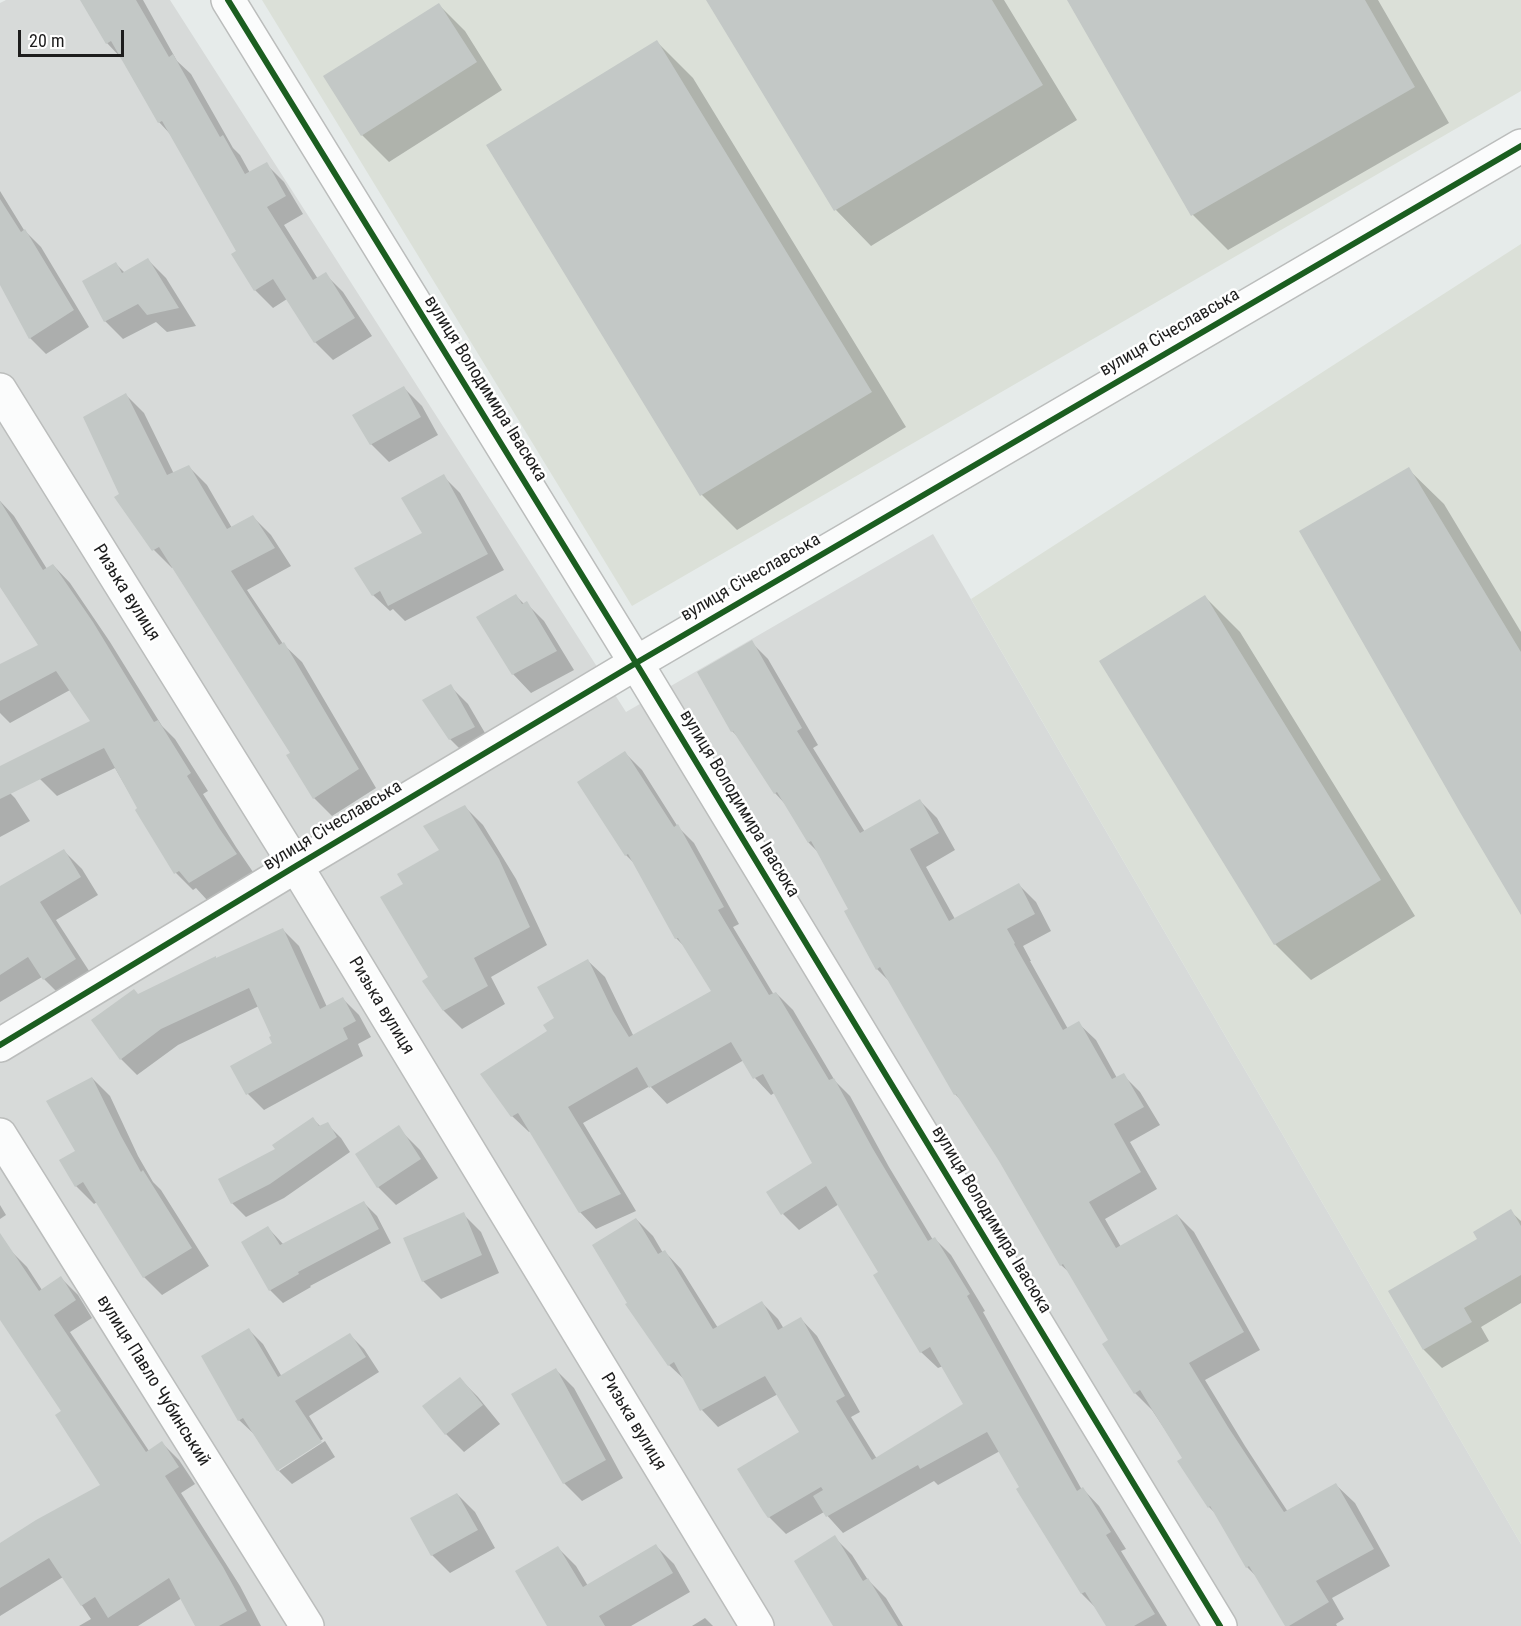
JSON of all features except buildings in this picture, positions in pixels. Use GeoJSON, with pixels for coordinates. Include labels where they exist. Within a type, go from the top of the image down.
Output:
{"type":"FeatureCollection","features":[{"type":"Feature","properties":{"kind":"street","name":"вулиця Володимира Івасюка"},"geometry":{"type":"LineString","coordinates":[[228,0],[636,663],[1220,1626]]}},
{"type":"Feature","properties":{"kind":"street","name":"вулиця Січеславська"},"geometry":{"type":"LineString","coordinates":[[0,1045],[636,663],[1521,146]]}},
{"type":"Feature","properties":{"kind":"street","name":"Ризька вулиця"},"geometry":{"type":"LineString","coordinates":[[0,390],[296,866],[758,1626]]}},
{"type":"Feature","properties":{"kind":"street","name":"вулиця Павло Чубинський"},"geometry":{"type":"LineString","coordinates":[[0,1136],[307,1626]]}},
{"type":"Feature","properties":{"kind":"shaded area"},"geometry":{"type":"Polygon","coordinates":[[[6,0],[170,0],[626,712],[933,534],[1521,1544],[1521,1626],[0,1626],[0,3],[6,0]]]}},
{"type":"Feature","properties":{"kind":"shaded area"},"geometry":{"type":"Polygon","coordinates":[[[262,0],[1521,0],[1521,91],[632,606],[262,0]]]}},
{"type":"Feature","properties":{"kind":"shaded area"},"geometry":{"type":"Polygon","coordinates":[[[1521,244],[1521,1544],[971,599],[1521,244]]]}},
{"type":"Feature","properties":{"kind":"cycle path"},"geometry":{"type":"LineString","coordinates":[[228,0],[636,663],[1220,1626]]}},
{"type":"Feature","properties":{"kind":"cycle path"},"geometry":{"type":"LineString","coordinates":[[0,1045],[636,663],[1521,146]]}}]}
